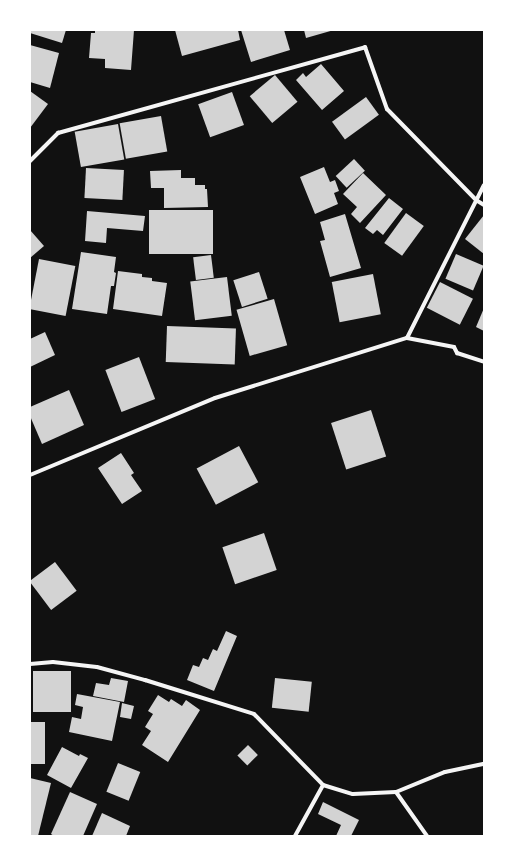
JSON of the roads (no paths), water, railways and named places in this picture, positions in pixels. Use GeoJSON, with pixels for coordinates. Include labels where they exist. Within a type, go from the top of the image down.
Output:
{"type":"FeatureCollection","features":[{"type":"Feature","properties":{"kind":"street"},"geometry":{"type":"LineString","coordinates":[[30,160],[58,132],[365,47],[387,109],[476,200],[484,205]]}},
{"type":"Feature","properties":{"kind":"street"},"geometry":{"type":"LineString","coordinates":[[407,338],[484,185]]}},
{"type":"Feature","properties":{"kind":"street"},"geometry":{"type":"LineString","coordinates":[[30,475],[216,398],[407,338],[454,347],[457,353],[484,362]]}},
{"type":"Feature","properties":{"kind":"street"},"geometry":{"type":"LineString","coordinates":[[30,664],[53,662],[97,667],[145,680],[254,714],[323,785],[353,794],[396,792],[445,772],[484,764]]}},
{"type":"Feature","properties":{"kind":"street"},"geometry":{"type":"LineString","coordinates":[[295,836],[323,785]]}},
{"type":"Feature","properties":{"kind":"street"},"geometry":{"type":"LineString","coordinates":[[396,792],[427,836]]}}]}
